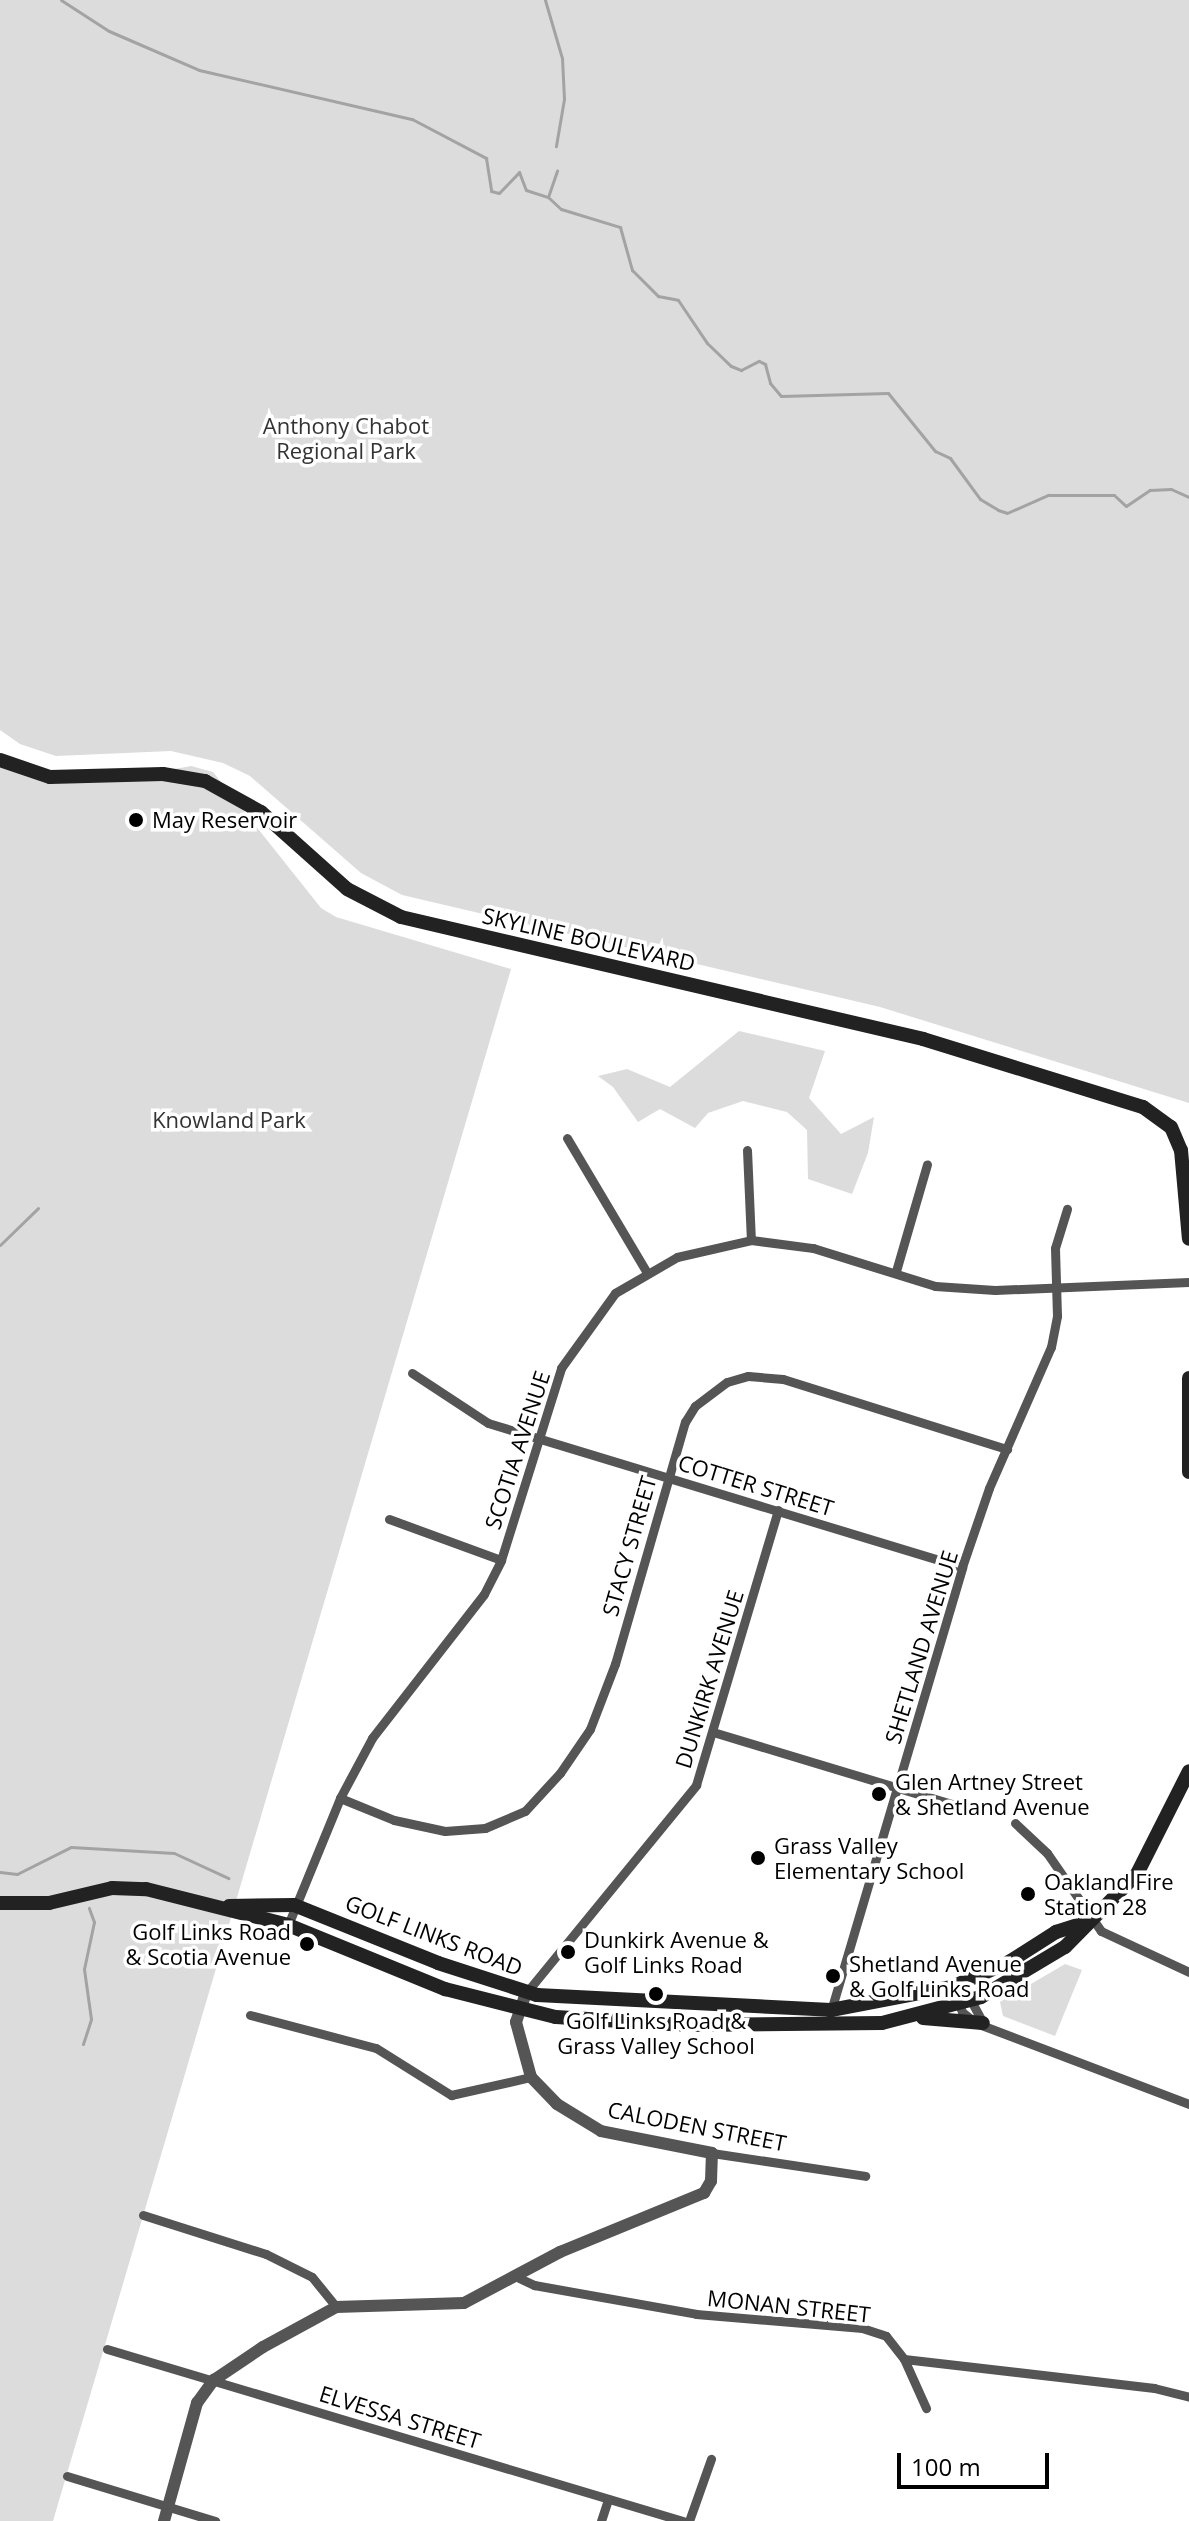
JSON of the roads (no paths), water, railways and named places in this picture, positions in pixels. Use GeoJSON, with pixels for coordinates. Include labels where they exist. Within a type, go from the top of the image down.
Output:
{"type":"FeatureCollection","features":[{"type":"Feature","properties":{"kind":"main road","name":"SKYLINE BOULEVARD"},"geometry":{"type":"LineString","coordinates":[[0,760],[50,777],[163,774],[205,781],[261,812],[347,889],[401,917],[966,1050],[1154,1112],[1171,1127],[1181,1150],[1189,1239]]}},
{"type":"Feature","properties":{"kind":"main road"},"geometry":{"type":"LineString","coordinates":[[1189,1378],[1189,1472]]}},
{"type":"Feature","properties":{"kind":"main road","name":"GOLF LINKS ROAD"},"geometry":{"type":"LineString","coordinates":[[0,1903],[49,1903],[112,1888],[146,1889],[288,1925],[445,1989],[556,2017],[686,2025],[828,2025],[919,2017],[963,2003],[1045,1962],[1090,1921],[1137,1874],[1189,1771]]}},
{"type":"Feature","properties":{"kind":"main road","name":"GOLF LINKS ROAD"},"geometry":{"type":"LineString","coordinates":[[217,1907],[294,1905],[526,1993],[601,2002],[831,2010],[957,1985],[1056,1932],[1090,1921]]}},
{"type":"Feature","properties":{"kind":"main road"},"geometry":{"type":"LineString","coordinates":[[919,2017],[983,2023]]}},
{"type":"Feature","properties":{"kind":"street"},"geometry":{"type":"LineString","coordinates":[[567,1138],[647,1273]]}},
{"type":"Feature","properties":{"kind":"street"},"geometry":{"type":"LineString","coordinates":[[747,1150],[751,1240]]}},
{"type":"Feature","properties":{"kind":"street"},"geometry":{"type":"LineString","coordinates":[[896,1271],[927,1164]]}},
{"type":"Feature","properties":{"kind":"street","name":"SHETLAND AVENUE"},"geometry":{"type":"LineString","coordinates":[[828,2025],[962,1567],[1007,1449],[1051,1347],[1056,1285],[1055,1248],[1067,1209]]}},
{"type":"Feature","properties":{"kind":"street","name":"SCOTIA AVENUE"},"geometry":{"type":"LineString","coordinates":[[288,1925],[340,1798],[372,1738],[484,1594],[501,1560],[561,1368],[585,1328],[615,1293],[647,1273],[704,1248],[751,1240],[813,1248],[896,1271],[935,1286],[995,1290],[1056,1285],[1189,1282]]}},
{"type":"Feature","properties":{"kind":"street","name":"COTTER STREET"},"geometry":{"type":"LineString","coordinates":[[412,1373],[488,1423],[962,1567]]}},
{"type":"Feature","properties":{"kind":"street","name":"STACY STREET"},"geometry":{"type":"LineString","coordinates":[[340,1798],[394,1820],[445,1831],[485,1828],[525,1811],[590,1729],[615,1664],[667,1477],[695,1406],[727,1382],[748,1376],[783,1379],[1007,1449]]}},
{"type":"Feature","properties":{"kind":"street","name":"DUNKIRK AVENUE"},"geometry":{"type":"LineString","coordinates":[[526,1993],[696,1785],[778,1510]]}},
{"type":"Feature","properties":{"kind":"street"},"geometry":{"type":"LineString","coordinates":[[389,1519],[501,1560]]}},
{"type":"Feature","properties":{"kind":"street"},"geometry":{"type":"LineString","coordinates":[[713,1732],[955,1805]]}},
{"type":"Feature","properties":{"kind":"street"},"geometry":{"type":"LineString","coordinates":[[1015,1823],[1047,1853],[1090,1921],[1116,1941],[1189,1972]]}},
{"type":"Feature","properties":{"kind":"street"},"geometry":{"type":"LineString","coordinates":[[957,1985],[967,2018],[1189,2104]]}},
{"type":"Feature","properties":{"kind":"street"},"geometry":{"type":"LineString","coordinates":[[517,2008],[526,1993]]}},
{"type":"Feature","properties":{"kind":"street","name":"CALODEN STREET"},"geometry":{"type":"LineString","coordinates":[[517,2008],[520,2045],[531,2077],[557,2104],[601,2131],[712,2153],[865,2176]]}},
{"type":"Feature","properties":{"kind":"street"},"geometry":{"type":"LineString","coordinates":[[250,2015],[376,2048],[451,2095],[531,2077]]}},
{"type":"Feature","properties":{"kind":"street"},"geometry":{"type":"LineString","coordinates":[[164,2521],[197,2403],[214,2380],[336,2307],[439,2308],[478,2298],[519,2278],[560,2252],[704,2193],[711,2181],[712,2153]]}},
{"type":"Feature","properties":{"kind":"street"},"geometry":{"type":"LineString","coordinates":[[143,2215],[266,2254],[312,2277],[336,2307]]}},
{"type":"Feature","properties":{"kind":"street","name":"MONAN STREET"},"geometry":{"type":"LineString","coordinates":[[519,2278],[534,2285],[696,2314],[862,2328],[886,2336],[904,2359]]}},
{"type":"Feature","properties":{"kind":"street","name":"ELVESSA STREET"},"geometry":{"type":"LineString","coordinates":[[107,2349],[686,2521]]}},
{"type":"Feature","properties":{"kind":"street"},"geometry":{"type":"LineString","coordinates":[[904,2359],[1154,2388],[1189,2397]]}},
{"type":"Feature","properties":{"kind":"street"},"geometry":{"type":"LineString","coordinates":[[904,2359],[926,2408]]}},
{"type":"Feature","properties":{"kind":"street"},"geometry":{"type":"LineString","coordinates":[[686,2521],[711,2459]]}},
{"type":"Feature","properties":{"kind":"street"},"geometry":{"type":"LineString","coordinates":[[67,2476],[215,2521]]}},
{"type":"Feature","properties":{"kind":"street"},"geometry":{"type":"LineString","coordinates":[[601,2521],[608,2499]]}},
{"type":"Feature","properties":{"kind":"waterway"},"geometry":{"type":"LineString","coordinates":[[61,0],[109,31],[199,70],[412,119],[486,158],[491,191],[499,193],[519,172],[526,190],[548,197],[561,209],[620,227],[632,270],[658,296],[678,300],[707,343],[731,366],[741,370],[759,361],[765,364],[770,383],[781,396],[888,393],[935,451],[950,458],[980,499],[998,510],[1007,513],[1048,495],[1114,495],[1126,506],[1150,490],[1171,489],[1189,497]]}},
{"type":"Feature","properties":{"kind":"waterway"},"geometry":{"type":"LineString","coordinates":[[545,0],[562,58],[564,99],[556,146]]}},
{"type":"Feature","properties":{"kind":"waterway"},"geometry":{"type":"LineString","coordinates":[[548,197],[557,171]]}},
{"type":"Feature","properties":{"kind":"waterway"},"geometry":{"type":"LineString","coordinates":[[0,1245],[38,1208]]}},
{"type":"Feature","properties":{"kind":"waterway"},"geometry":{"type":"LineString","coordinates":[[0,1872],[17,1874],[71,1847],[174,1853],[228,1878]]}},
{"type":"Feature","properties":{"kind":"waterway"},"geometry":{"type":"LineString","coordinates":[[83,2044],[91,2019],[84,1969],[94,1922],[89,1908]]}},
{"type":"Feature","properties":{"kind":"place","name":"May Reservoir"},"geometry":{"type":"Point","coordinates":[136,820]}},
{"type":"Feature","properties":{"kind":"place","name":"Glen Artney Street & Shetland Avenue"},"geometry":{"type":"Point","coordinates":[879,1794]}},
{"type":"Feature","properties":{"kind":"place","name":"Grass Valley Elementary School"},"geometry":{"type":"Point","coordinates":[758,1858]}},
{"type":"Feature","properties":{"kind":"place","name":"Oakland Fire Station 28"},"geometry":{"type":"Point","coordinates":[1028,1894]}},
{"type":"Feature","properties":{"kind":"place","name":"Golf Links Road & Scotia Avenue"},"geometry":{"type":"Point","coordinates":[307,1944]}},
{"type":"Feature","properties":{"kind":"place","name":"Dunkirk Avenue & Golf Links Road"},"geometry":{"type":"Point","coordinates":[568,1952]}},
{"type":"Feature","properties":{"kind":"place","name":"Shetland Avenue & Golf Links Road"},"geometry":{"type":"Point","coordinates":[833,1976]}},
{"type":"Feature","properties":{"kind":"place","name":"Golf Links Road & Grass Valley School"},"geometry":{"type":"Point","coordinates":[656,1994]}},
{"type":"Feature","properties":{"kind":"park label","name":"Anthony Chabot Regional Park"},"geometry":{"type":"Point","coordinates":[346,438]}},
{"type":"Feature","properties":{"kind":"park label","name":"Knowland Park"},"geometry":{"type":"Point","coordinates":[229,1120]}}]}
